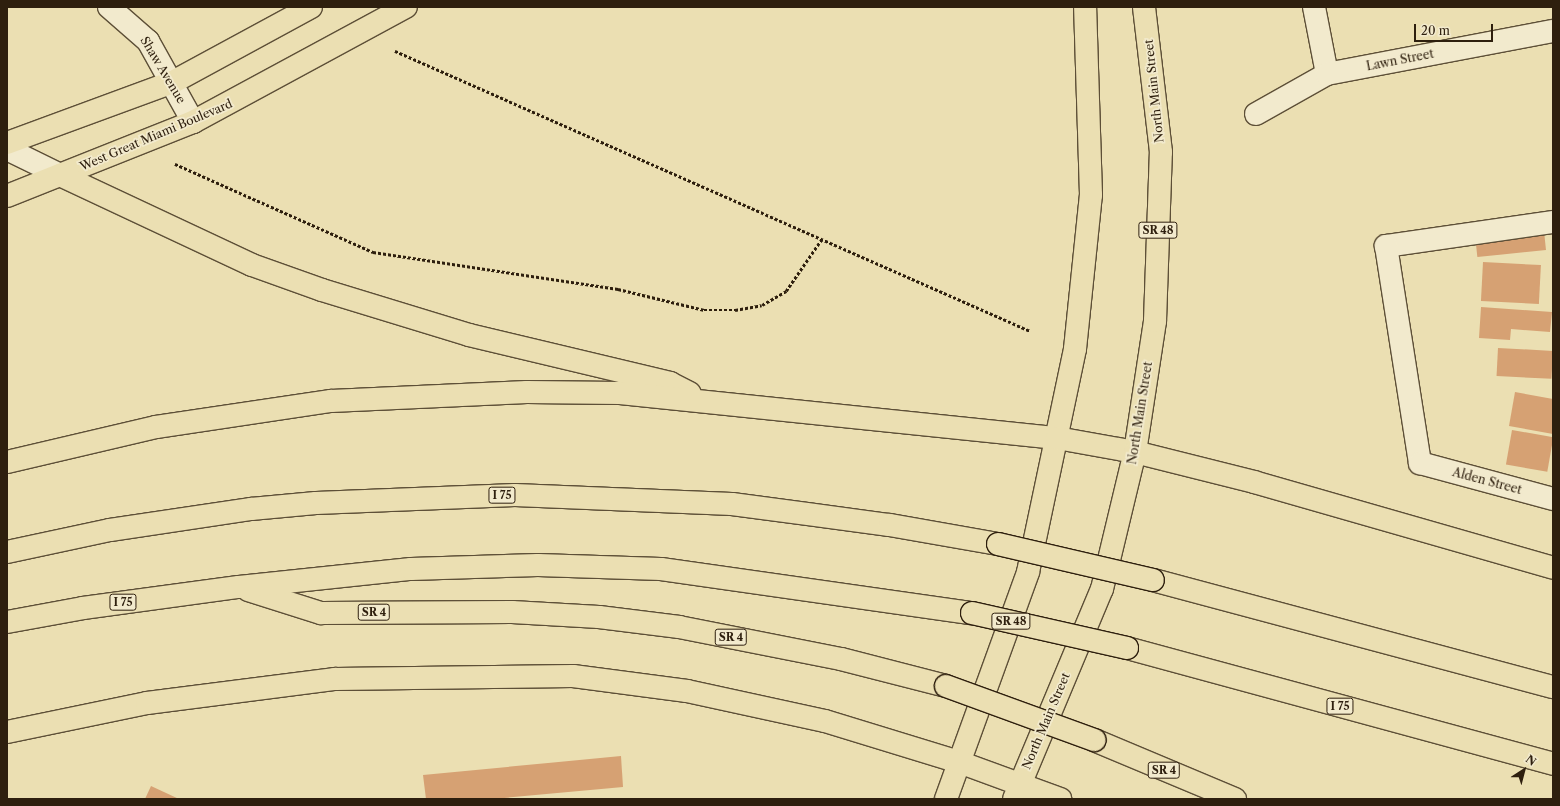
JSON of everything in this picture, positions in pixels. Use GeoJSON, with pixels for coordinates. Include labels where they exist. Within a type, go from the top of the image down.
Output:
{"type":"FeatureCollection","features":[{"type":"Feature","properties":{"kind":"main road"},"geometry":{"type":"LineString","coordinates":[[7,143],[173,82],[311,7]]}},
{"type":"Feature","properties":{"kind":"main road","name":"West Great Miami Boulevard"},"geometry":{"type":"LineString","coordinates":[[7,196],[194,122],[406,7]]}},
{"type":"Feature","properties":{"kind":"main road","name":"SR 48"},"geometry":{"type":"LineString","coordinates":[[946,799],[1028,572],[1075,348],[1091,195],[1085,7]]}},
{"type":"Feature","properties":{"kind":"main road","name":"North Main Street"},"geometry":{"type":"LineString","coordinates":[[1017,791],[1102,589],[1135,452],[1155,322],[1161,152],[1144,7]]}},
{"type":"Feature","properties":{"kind":"main road"},"geometry":{"type":"LineString","coordinates":[[60,175],[197,241],[315,288],[469,335],[670,383],[705,401]]}},
{"type":"Feature","properties":{"kind":"main road"},"geometry":{"type":"LineString","coordinates":[[7,462],[156,427],[331,401],[527,392],[620,393],[1057,438],[1135,452],[1254,482],[1553,568]]}},
{"type":"Feature","properties":{"kind":"main road","name":"I 75"},"geometry":{"type":"LineString","coordinates":[[7,552],[110,530],[251,509],[316,503],[515,495],[732,504],[882,524],[998,544],[1153,580],[1553,687]]}},
{"type":"Feature","properties":{"kind":"main road","name":"I 75"},"geometry":{"type":"LineString","coordinates":[[7,622],[83,608],[239,587],[411,569],[538,565],[646,569],[756,580],[972,613],[1127,648],[1553,764]]}},
{"type":"Feature","properties":{"kind":"main road","name":"SR 4"},"geometry":{"type":"LineString","coordinates":[[239,587],[321,613],[512,612],[599,617],[679,627],[841,659],[946,686],[1094,740],[1235,799]]}},
{"type":"Feature","properties":{"kind":"main road"},"geometry":{"type":"LineString","coordinates":[[7,732],[147,703],[335,679],[573,676],[686,691],[825,721],[959,762],[1017,791],[1060,799]]}},
{"type":"Feature","properties":{"kind":"street","name":"Shaw Avenue"},"geometry":{"type":"LineString","coordinates":[[109,7],[148,41],[173,82],[194,122]]}},
{"type":"Feature","properties":{"kind":"street"},"geometry":{"type":"LineString","coordinates":[[1314,7],[1327,74]]}},
{"type":"Feature","properties":{"kind":"street","name":"Lawn Street"},"geometry":{"type":"LineString","coordinates":[[1256,114],[1327,74],[1553,32]]}},
{"type":"Feature","properties":{"kind":"street"},"geometry":{"type":"LineString","coordinates":[[7,149],[60,175]]}},
{"type":"Feature","properties":{"kind":"street","name":"Alden Street"},"geometry":{"type":"LineString","coordinates":[[1553,222],[1386,246],[1420,463],[1553,499]]}},
{"type":"Feature","properties":{"kind":"path"},"geometry":{"type":"LineString","coordinates":[[395,51],[1030,331]]}},
{"type":"Feature","properties":{"kind":"path"},"geometry":{"type":"LineString","coordinates":[[175,164],[373,252],[618,288],[704,310],[735,310],[762,305],[786,291],[822,240]]}},
{"type":"Feature","properties":{"kind":"building"},"geometry":{"type":"Polygon","coordinates":[[[1544,231],[1546,250],[1477,257],[1475,238],[1544,231]]]}},
{"type":"Feature","properties":{"kind":"building"},"geometry":{"type":"Polygon","coordinates":[[[1483,262],[1541,265],[1539,304],[1481,301],[1483,262]]]}},
{"type":"Feature","properties":{"kind":"building"},"geometry":{"type":"Polygon","coordinates":[[[1481,307],[1552,312],[1550,332],[1511,329],[1510,340],[1479,338],[1481,307]]]}},
{"type":"Feature","properties":{"kind":"building"},"geometry":{"type":"Polygon","coordinates":[[[1498,348],[1553,351],[1551,379],[1497,376],[1498,348]]]}},
{"type":"Feature","properties":{"kind":"building"},"geometry":{"type":"Polygon","coordinates":[[[1515,392],[1553,399],[1553,434],[1509,426],[1515,392]]]}},
{"type":"Feature","properties":{"kind":"building"},"geometry":{"type":"Polygon","coordinates":[[[1512,430],[1553,437],[1547,472],[1506,464],[1512,430]]]}},
{"type":"Feature","properties":{"kind":"building"},"geometry":{"type":"Polygon","coordinates":[[[621,756],[623,787],[493,799],[426,799],[423,775],[621,756]]]}},
{"type":"Feature","properties":{"kind":"building"},"geometry":{"type":"Polygon","coordinates":[[[151,786],[179,799],[145,799],[151,786]]]}}]}
